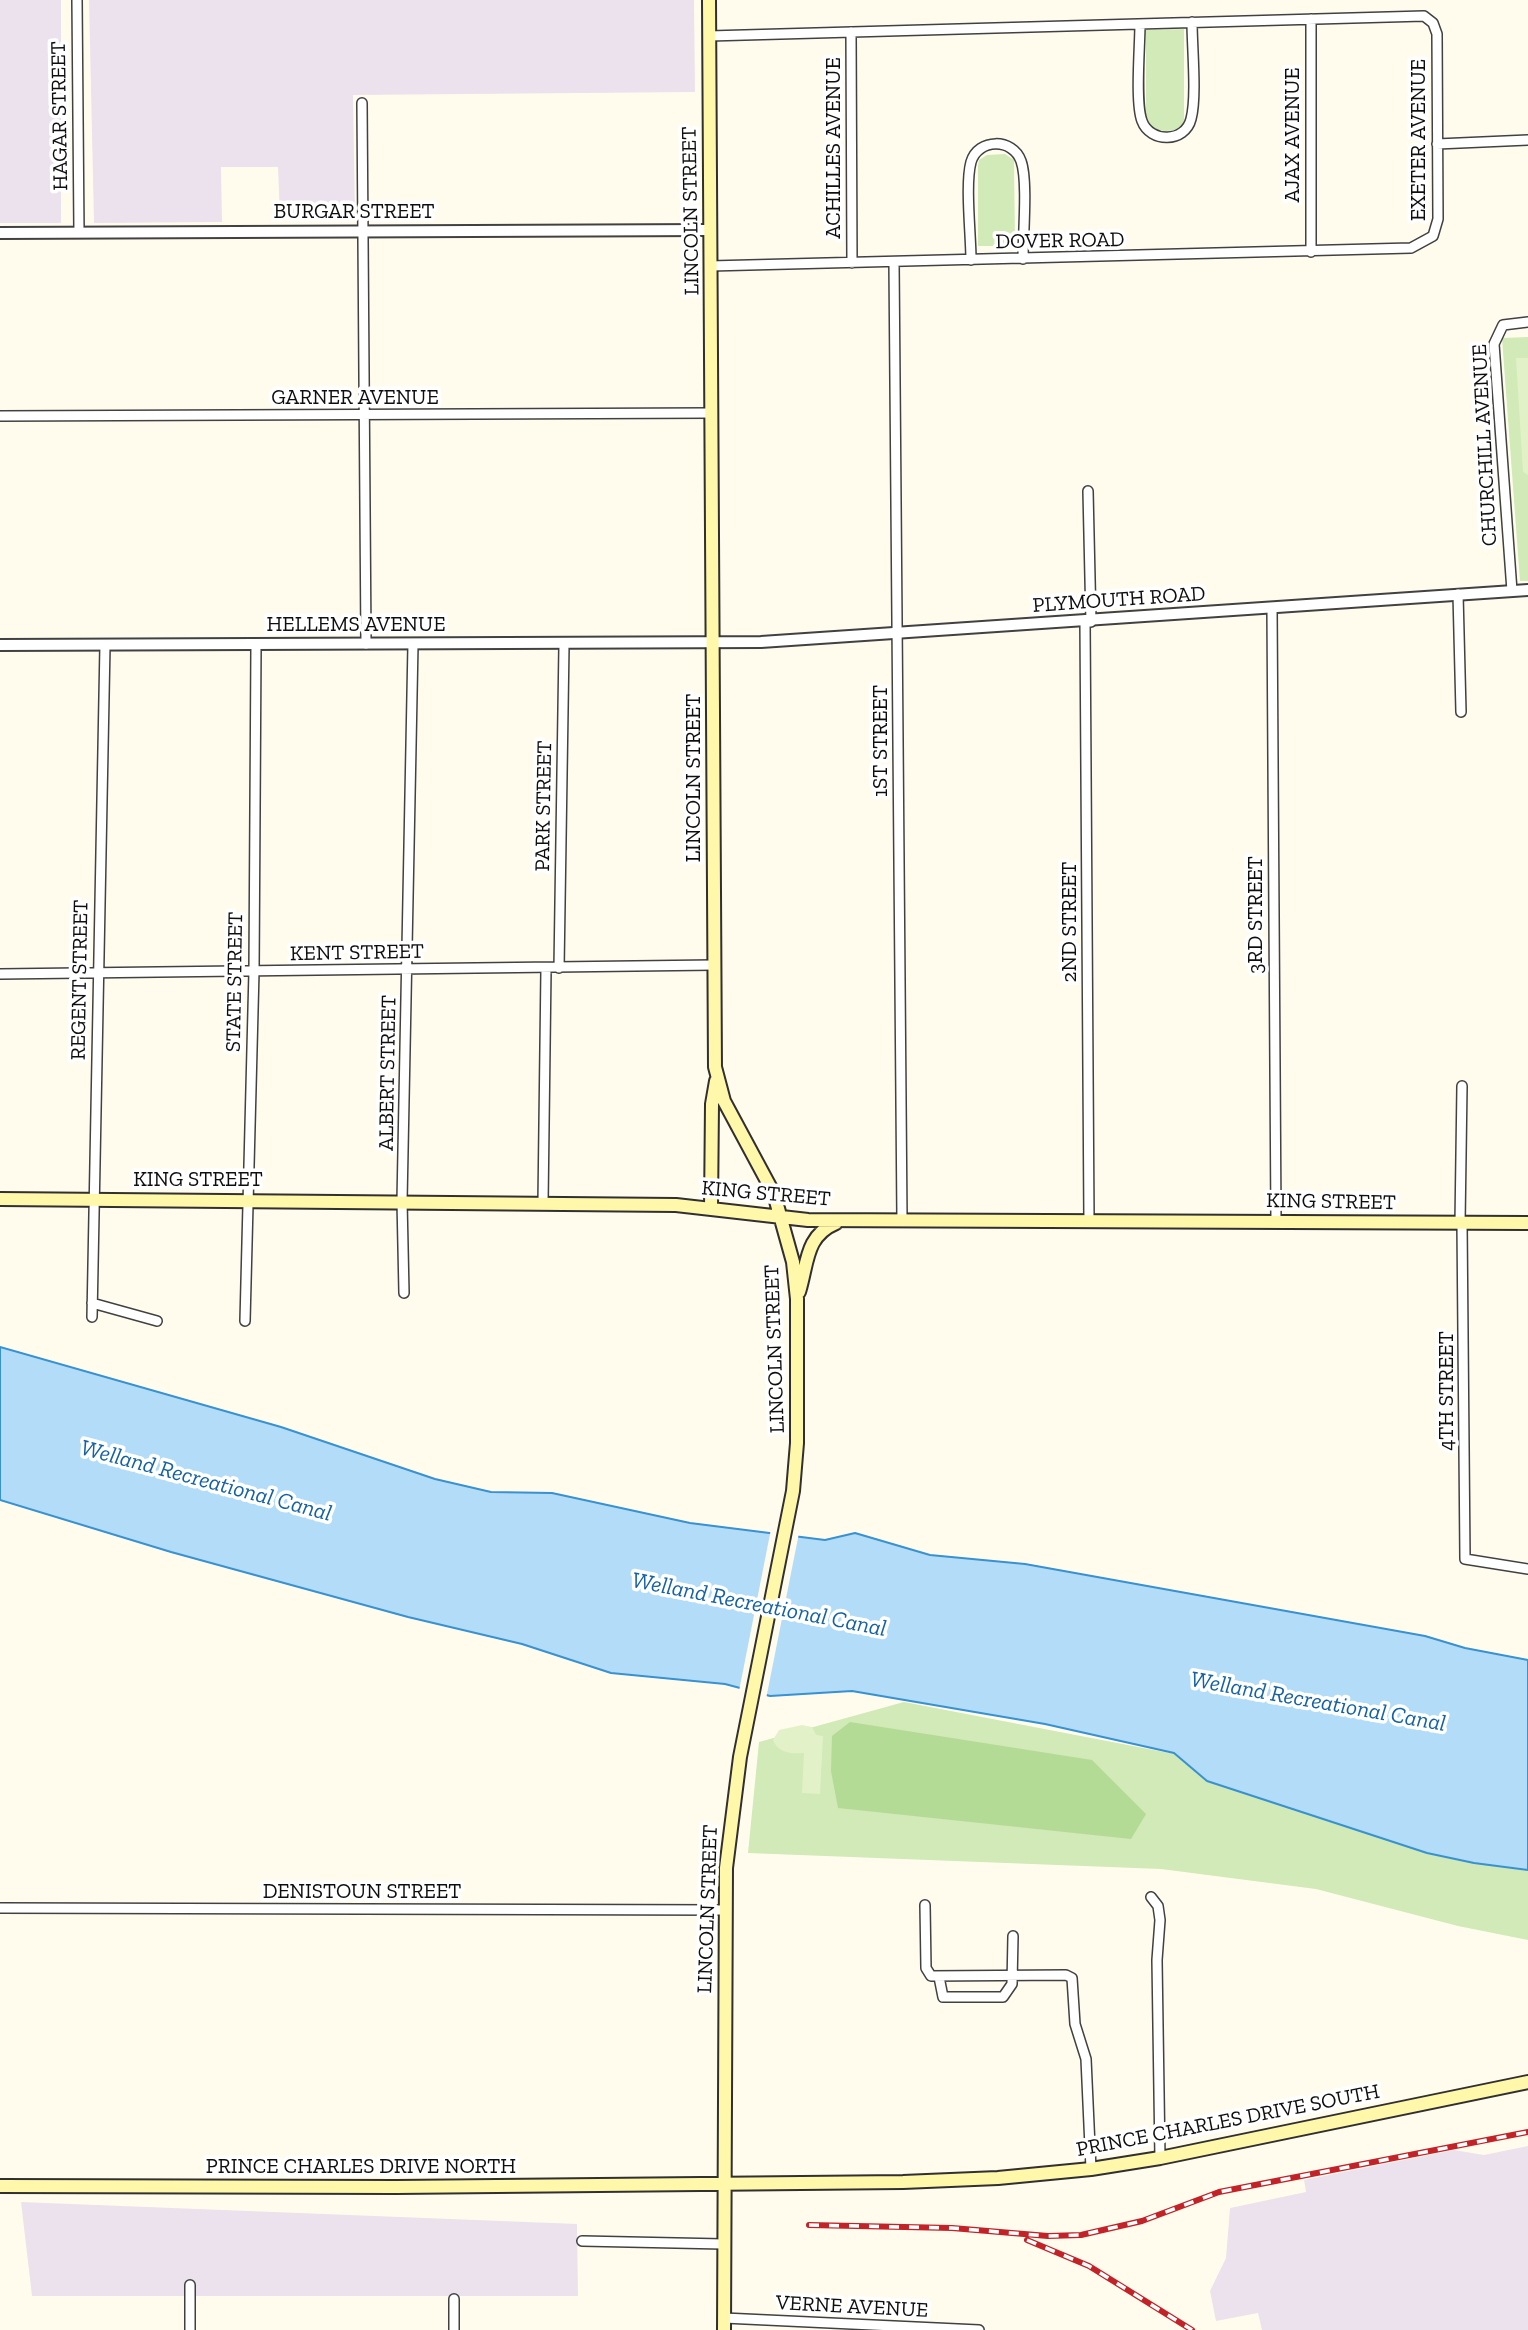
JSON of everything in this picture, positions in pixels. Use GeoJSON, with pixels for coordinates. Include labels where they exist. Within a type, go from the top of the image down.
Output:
{"type":"FeatureCollection","features":[{"type":"Feature","properties":{"kind":"main road","name":"LINCOLN STREET"},"geometry":{"type":"LineString","coordinates":[[709,0],[716,1080],[774,1194],[793,1262],[797,1299],[797,1443],[788,1519],[733,1805],[724,1910],[724,2324]]}},
{"type":"Feature","properties":{"kind":"main road"},"geometry":{"type":"LineString","coordinates":[[711,1209],[712,1104],[716,1080]]}},
{"type":"Feature","properties":{"kind":"main road","name":"KING STREET"},"geometry":{"type":"LineString","coordinates":[[0,1199],[542,1203],[711,1209],[782,1218],[843,1221],[1528,1223]]}},
{"type":"Feature","properties":{"kind":"main road"},"geometry":{"type":"LineString","coordinates":[[797,1299],[811,1243],[822,1230],[843,1221]]}},
{"type":"Feature","properties":{"kind":"main road","name":"PRINCE CHARLES DRIVE SOUTH"},"geometry":{"type":"LineString","coordinates":[[723,2184],[917,2182],[1091,2169],[1160,2158],[1528,2082]]}},
{"type":"Feature","properties":{"kind":"main road","name":"PRINCE CHARLES DRIVE NORTH"},"geometry":{"type":"LineString","coordinates":[[0,2186],[723,2184]]}},
{"type":"Feature","properties":{"kind":"street","name":"HAGAR STREET"},"geometry":{"type":"LineString","coordinates":[[77,0],[79,232]]}},
{"type":"Feature","properties":{"kind":"street","name":"EXETER AVENUE"},"geometry":{"type":"LineString","coordinates":[[1311,19],[1419,15],[1430,19],[1437,34],[1437,227],[1427,242],[1411,248]]}},
{"type":"Feature","properties":{"kind":"street"},"geometry":{"type":"LineString","coordinates":[[709,36],[1311,19]]}},
{"type":"Feature","properties":{"kind":"street","name":"AJAX AVENUE"},"geometry":{"type":"LineString","coordinates":[[1311,19],[1311,252]]}},
{"type":"Feature","properties":{"kind":"street"},"geometry":{"type":"LineString","coordinates":[[1140,24],[1140,117],[1150,132],[1166,138],[1181,133],[1192,118],[1192,22]]}},
{"type":"Feature","properties":{"kind":"street","name":"ACHILLES AVENUE"},"geometry":{"type":"LineString","coordinates":[[851,32],[852,263]]}},
{"type":"Feature","properties":{"kind":"street"},"geometry":{"type":"LineString","coordinates":[[362,103],[366,644]]}},
{"type":"Feature","properties":{"kind":"street"},"geometry":{"type":"LineString","coordinates":[[1437,144],[1528,140]]}},
{"type":"Feature","properties":{"kind":"street"},"geometry":{"type":"LineString","coordinates":[[971,260],[971,164],[980,149],[995,144],[1011,148],[1022,162],[1023,259]]}},
{"type":"Feature","properties":{"kind":"street","name":"BURGAR STREET"},"geometry":{"type":"LineString","coordinates":[[0,233],[709,230]]}},
{"type":"Feature","properties":{"kind":"street","name":"DOVER ROAD"},"geometry":{"type":"LineString","coordinates":[[710,266],[1411,248]]}},
{"type":"Feature","properties":{"kind":"street","name":"1ST STREET"},"geometry":{"type":"LineString","coordinates":[[894,262],[902,1220]]}},
{"type":"Feature","properties":{"kind":"street","name":"CHURCHILL AVENUE"},"geometry":{"type":"LineString","coordinates":[[1512,591],[1494,344],[1503,325],[1528,322]]}},
{"type":"Feature","properties":{"kind":"street","name":"GARNER AVENUE"},"geometry":{"type":"LineString","coordinates":[[0,416],[711,413]]}},
{"type":"Feature","properties":{"kind":"street","name":"2ND STREET"},"geometry":{"type":"LineString","coordinates":[[1088,491],[1089,1221]]}},
{"type":"Feature","properties":{"kind":"street","name":"PLYMOUTH ROAD"},"geometry":{"type":"LineString","coordinates":[[712,643],[898,635],[1528,590]]}},
{"type":"Feature","properties":{"kind":"street"},"geometry":{"type":"LineString","coordinates":[[1458,594],[1461,712]]}},
{"type":"Feature","properties":{"kind":"street","name":"3RD STREET"},"geometry":{"type":"LineString","coordinates":[[1272,608],[1276,1221]]}},
{"type":"Feature","properties":{"kind":"street","name":"HELLEMS AVENUE"},"geometry":{"type":"LineString","coordinates":[[0,645],[712,643]]}},
{"type":"Feature","properties":{"kind":"street","name":"ALBERT STREET"},"geometry":{"type":"LineString","coordinates":[[404,1293],[402,1201],[413,644]]}},
{"type":"Feature","properties":{"kind":"street","name":"REGENT STREET"},"geometry":{"type":"LineString","coordinates":[[92,1317],[92,1198],[105,645]]}},
{"type":"Feature","properties":{"kind":"street","name":"STATE STREET"},"geometry":{"type":"LineString","coordinates":[[245,1321],[254,971],[256,645]]}},
{"type":"Feature","properties":{"kind":"street","name":"PARK STREET"},"geometry":{"type":"LineString","coordinates":[[559,968],[564,645]]}},
{"type":"Feature","properties":{"kind":"street","name":"KENT STREET"},"geometry":{"type":"LineString","coordinates":[[0,974],[714,965]]}},
{"type":"Feature","properties":{"kind":"street"},"geometry":{"type":"LineString","coordinates":[[542,1203],[546,968]]}},
{"type":"Feature","properties":{"kind":"street","name":"4TH STREET"},"geometry":{"type":"LineString","coordinates":[[1462,1086],[1465,1559],[1528,1569]]}},
{"type":"Feature","properties":{"kind":"street"},"geometry":{"type":"LineString","coordinates":[[92,1303],[157,1321]]}},
{"type":"Feature","properties":{"kind":"street"},"geometry":{"type":"LineString","coordinates":[[1151,1897],[1158,1906],[1160,1920],[1157,1973],[1160,2158]]}},
{"type":"Feature","properties":{"kind":"street"},"geometry":{"type":"LineString","coordinates":[[925,1905],[927,1970],[931,1976],[1066,1975],[1072,1978],[1075,2024],[1086,2059],[1091,2169]]}},
{"type":"Feature","properties":{"kind":"street","name":"DENISTOUN STREET"},"geometry":{"type":"LineString","coordinates":[[0,1908],[724,1910]]}},
{"type":"Feature","properties":{"kind":"street"},"geometry":{"type":"LineString","coordinates":[[939,1977],[943,1997],[995,1998],[1007,1994],[1013,1976],[1013,1936]]}},
{"type":"Feature","properties":{"kind":"street"},"geometry":{"type":"LineString","coordinates":[[582,2241],[723,2244]]}},
{"type":"Feature","properties":{"kind":"street"},"geometry":{"type":"LineString","coordinates":[[190,2285],[190,2330]]}},
{"type":"Feature","properties":{"kind":"street"},"geometry":{"type":"LineString","coordinates":[[454,2300],[454,2330]]}},
{"type":"Feature","properties":{"kind":"street","name":"VERNE AVENUE"},"geometry":{"type":"LineString","coordinates":[[724,2324],[979,2330]]}},
{"type":"Feature","properties":{"kind":"shaded area"},"geometry":{"type":"Polygon","coordinates":[[[0,0],[61,0],[61,223],[0,223],[0,0]]]}},
{"type":"Feature","properties":{"kind":"shaded area"},"geometry":{"type":"Polygon","coordinates":[[[89,0],[694,0],[695,92],[353,95],[355,216],[280,217],[278,167],[221,167],[222,222],[94,223],[89,0]]]}},
{"type":"Feature","properties":{"kind":"shaded area"},"geometry":{"type":"Polygon","coordinates":[[[1528,2146],[1528,2330],[1262,2330],[1258,2313],[1216,2321],[1210,2291],[1226,2258],[1230,2208],[1306,2192],[1304,2180],[1454,2150],[1484,2155],[1528,2146]]]}},
{"type":"Feature","properties":{"kind":"shaded area"},"geometry":{"type":"Polygon","coordinates":[[[21,2202],[577,2224],[578,2296],[32,2296],[21,2202]]]}},
{"type":"Feature","properties":{"kind":"green space"},"geometry":{"type":"Polygon","coordinates":[[[1184,29],[1184,124],[1164,131],[1152,128],[1146,115],[1146,30],[1184,29]]]}},
{"type":"Feature","properties":{"kind":"green space"},"geometry":{"type":"Polygon","coordinates":[[[1005,154],[1014,160],[1015,246],[978,246],[978,166],[979,160],[987,155],[1005,154]]]}},
{"type":"Feature","properties":{"kind":"green space"},"geometry":{"type":"Polygon","coordinates":[[[1528,337],[1528,581],[1520,581],[1502,338],[1528,337]]]}},
{"type":"Feature","properties":{"kind":"green space"},"geometry":{"type":"Polygon","coordinates":[[[1516,358],[1528,358],[1528,475],[1523,472],[1516,358]]]}},
{"type":"Feature","properties":{"kind":"green space"},"geometry":{"type":"Polygon","coordinates":[[[904,1702],[1528,1822],[1528,1940],[1458,1926],[1316,1889],[1161,1869],[748,1853],[759,1742],[904,1702]]]}},
{"type":"Feature","properties":{"kind":"green space"},"geometry":{"type":"Polygon","coordinates":[[[850,1722],[1092,1760],[1146,1814],[1131,1839],[838,1808],[831,1771],[832,1736],[850,1722]]]}},
{"type":"Feature","properties":{"kind":"green space"},"geometry":{"type":"Polygon","coordinates":[[[802,1725],[812,1727],[816,1735],[823,1736],[820,1794],[802,1793],[804,1753],[782,1750],[773,1740],[779,1730],[802,1725]]]}},
{"type":"Feature","properties":{"kind":"water","name":"Welland Recreational Canal"},"geometry":{"type":"Polygon","coordinates":[[[0,1347],[281,1427],[435,1479],[491,1492],[552,1493],[690,1523],[825,1540],[855,1533],[930,1555],[1025,1564],[1425,1636],[1465,1648],[1528,1660],[1528,1870],[1427,1853],[1207,1781],[1174,1753],[1045,1724],[852,1691],[770,1696],[725,1684],[611,1673],[522,1644],[408,1617],[171,1552],[0,1500],[0,1347]]]}},
{"type":"Feature","properties":{"kind":"pier"},"geometry":{"type":"Polygon","coordinates":[[[771,1529],[799,1533],[766,1699],[739,1691],[771,1529]]]}},
{"type":"Feature","properties":{"kind":"railway"},"geometry":{"type":"LineString","coordinates":[[809,2225],[952,2228],[1048,2236],[1081,2235],[1142,2221],[1219,2192],[1528,2132]]}},
{"type":"Feature","properties":{"kind":"railway"},"geometry":{"type":"LineString","coordinates":[[1027,2240],[1089,2266],[1192,2330]]}}]}
